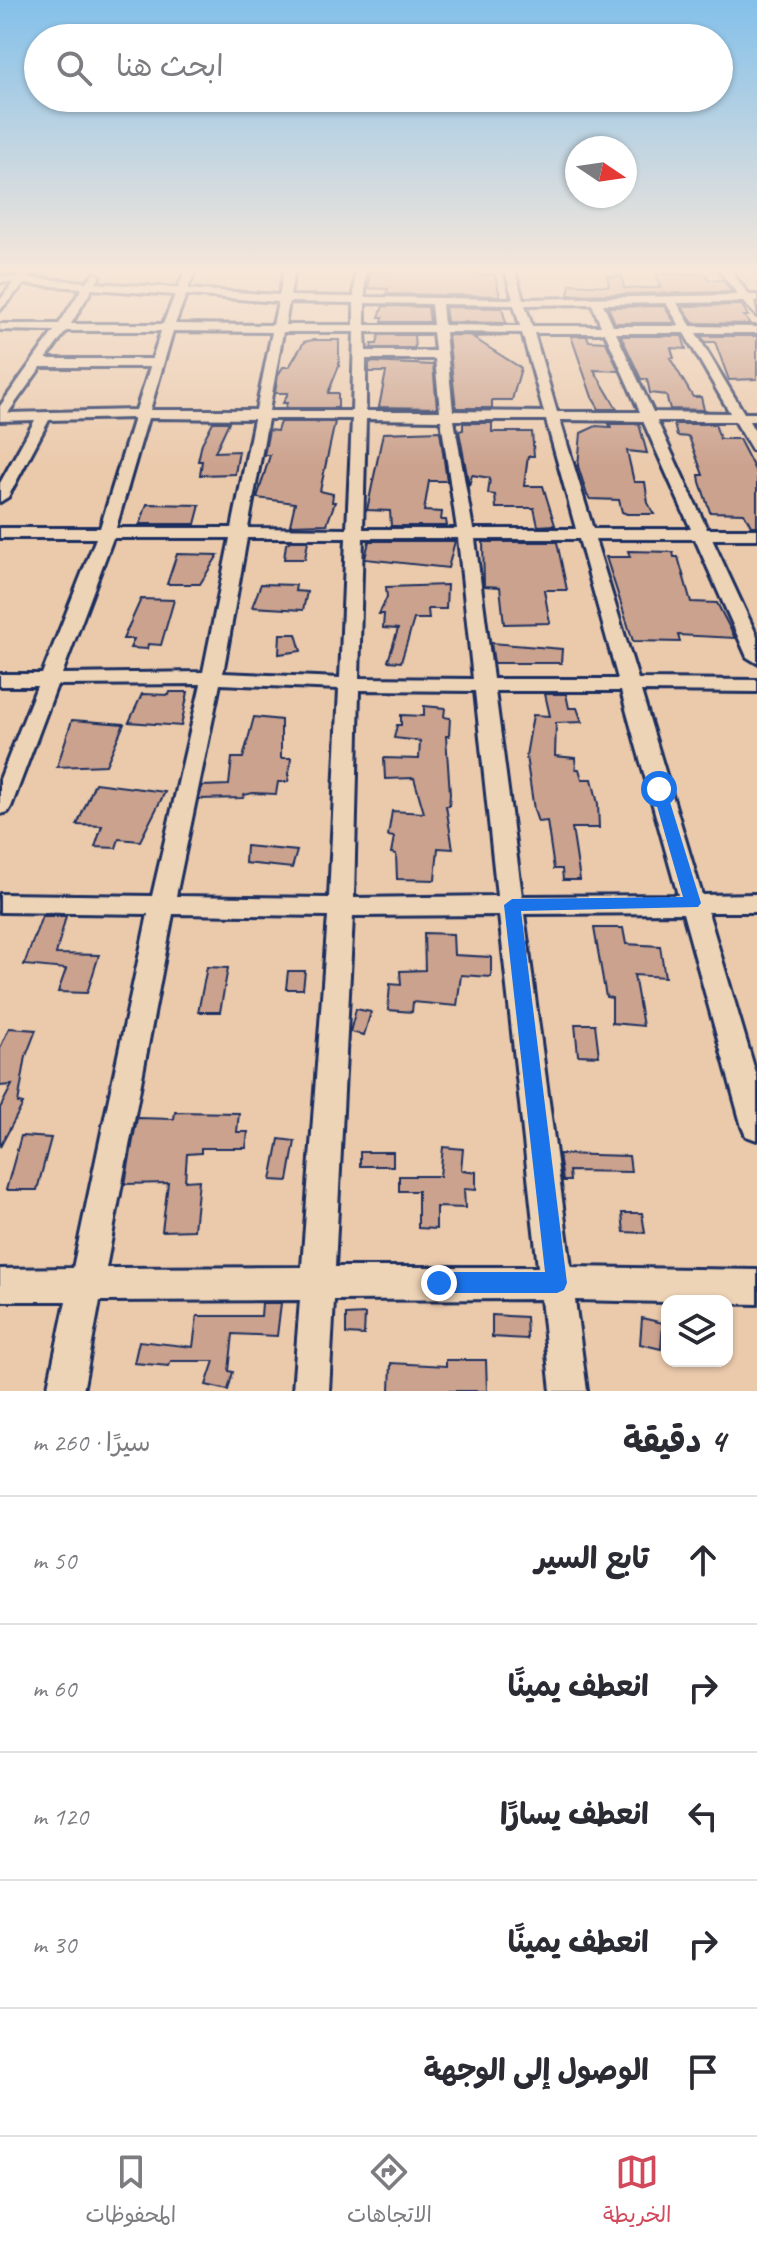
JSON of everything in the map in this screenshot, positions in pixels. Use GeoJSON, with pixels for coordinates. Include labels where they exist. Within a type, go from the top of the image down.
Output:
{"type":"FeatureCollection","features":[{"type":"Feature","properties":{"kind":"street"},"geometry":{"type":"LineString","coordinates":[[0,416],[57,336]]}},
{"type":"Feature","properties":{"kind":"street"},"geometry":{"type":"LineString","coordinates":[[0,807],[106,534],[166,336]]}},
{"type":"Feature","properties":{"kind":"street"},"geometry":{"type":"LineString","coordinates":[[65,1391],[84,1283],[241,535],[275,336]]}},
{"type":"Feature","properties":{"kind":"street"},"geometry":{"type":"LineString","coordinates":[[311,1391],[341,907],[359,414],[358,336]]}},
{"type":"Feature","properties":{"kind":"street"},"geometry":{"type":"LineString","coordinates":[[440,336],[447,416],[466,535],[512,905],[569,1391]]}},
{"type":"Feature","properties":{"kind":"street"},"geometry":{"type":"LineString","coordinates":[[530,336],[550,416],[587,534],[757,1127]]}},
{"type":"Feature","properties":{"kind":"street"},"geometry":{"type":"LineString","coordinates":[[611,336],[757,657]]}},
{"type":"Feature","properties":{"kind":"street"},"geometry":{"type":"LineString","coordinates":[[691,336],[757,447]]}},
{"type":"Feature","properties":{"kind":"street"},"geometry":{"type":"LineString","coordinates":[[358,355],[441,355]]}},
{"type":"Feature","properties":{"kind":"street"},"geometry":{"type":"LineString","coordinates":[[37,363],[159,363]]}},
{"type":"Feature","properties":{"kind":"street"},"geometry":{"type":"LineString","coordinates":[[0,416],[359,414],[757,417]]}},
{"type":"Feature","properties":{"kind":"street"},"geometry":{"type":"LineString","coordinates":[[0,497],[5,476],[44,416]]}},
{"type":"Feature","properties":{"kind":"street"},"geometry":{"type":"LineString","coordinates":[[0,533],[757,534]]}},
{"type":"Feature","properties":{"kind":"street"},"geometry":{"type":"LineString","coordinates":[[0,680],[212,678],[350,684],[757,686]]}},
{"type":"Feature","properties":{"kind":"street"},"geometry":{"type":"LineString","coordinates":[[0,903],[341,907],[757,903]]}},
{"type":"Feature","properties":{"kind":"street"},"geometry":{"type":"LineString","coordinates":[[0,1285],[316,1282],[757,1287]]}},
{"type":"Feature","properties":{"kind":"building"},"geometry":{"type":"Polygon","coordinates":[[[379,336],[414,336],[415,348],[371,348],[372,344],[377,344],[379,336]]]}},
{"type":"Feature","properties":{"kind":"building"},"geometry":{"type":"Polygon","coordinates":[[[448,336],[509,336],[472,337],[521,368],[512,400],[492,400],[492,408],[456,408],[448,336]]]}},
{"type":"Feature","properties":{"kind":"building"},"geometry":{"type":"Polygon","coordinates":[[[571,336],[587,336],[589,341],[606,342],[619,371],[594,370],[617,409],[599,409],[571,336]]]}},
{"type":"Feature","properties":{"kind":"building"},"geometry":{"type":"Polygon","coordinates":[[[621,336],[682,336],[686,349],[671,348],[674,358],[670,358],[693,397],[701,397],[704,410],[670,409],[666,395],[650,393],[647,379],[641,379],[621,336]]]}},
{"type":"Feature","properties":{"kind":"building"},"geometry":{"type":"Polygon","coordinates":[[[701,336],[757,336],[757,379],[729,380],[715,342],[705,342],[701,336]]]}},
{"type":"Feature","properties":{"kind":"building"},"geometry":{"type":"Polygon","coordinates":[[[339,340],[339,366],[328,393],[338,393],[338,408],[285,408],[287,403],[283,403],[288,393],[275,393],[278,375],[283,367],[289,367],[304,342],[339,340]]]}},
{"type":"Feature","properties":{"kind":"building"},"geometry":{"type":"Polygon","coordinates":[[[369,362],[433,365],[437,408],[379,407],[386,372],[369,372],[369,362]]]}},
{"type":"Feature","properties":{"kind":"building"},"geometry":{"type":"Polygon","coordinates":[[[213,422],[229,422],[215,452],[239,451],[235,474],[200,475],[202,461],[198,461],[202,443],[213,422]]]}},
{"type":"Feature","properties":{"kind":"building"},"geometry":{"type":"Polygon","coordinates":[[[280,422],[335,422],[320,491],[333,494],[332,502],[335,502],[327,524],[290,525],[295,503],[257,498],[270,455],[264,455],[269,430],[277,431],[280,422]]]}},
{"type":"Feature","properties":{"kind":"building"},"geometry":{"type":"Polygon","coordinates":[[[463,423],[492,423],[492,432],[532,432],[534,456],[528,456],[524,486],[543,486],[555,525],[538,526],[534,508],[496,508],[495,495],[488,494],[490,478],[472,475],[469,486],[459,431],[463,430],[463,423]]]}},
{"type":"Feature","properties":{"kind":"building"},"geometry":{"type":"Polygon","coordinates":[[[609,424],[639,424],[647,453],[627,451],[634,482],[645,482],[648,503],[654,514],[627,514],[622,512],[619,500],[590,499],[587,495],[578,466],[581,433],[596,426],[611,427],[609,424]]]}},
{"type":"Feature","properties":{"kind":"building"},"geometry":{"type":"Polygon","coordinates":[[[674,424],[715,424],[720,439],[739,439],[757,474],[757,526],[751,526],[744,513],[710,512],[700,482],[699,475],[703,475],[689,437],[677,436],[674,424]]]}},
{"type":"Feature","properties":{"kind":"building"},"geometry":{"type":"Polygon","coordinates":[[[440,431],[447,481],[429,481],[424,511],[442,512],[441,520],[446,520],[447,526],[391,526],[390,511],[367,510],[383,433],[440,431]]]}},
{"type":"Feature","properties":{"kind":"building"},"geometry":{"type":"Polygon","coordinates":[[[147,504],[200,505],[195,524],[140,524],[147,504]]]}},
{"type":"Feature","properties":{"kind":"building"},"geometry":{"type":"Polygon","coordinates":[[[290,541],[308,541],[305,559],[284,559],[286,544],[290,541]]]}},
{"type":"Feature","properties":{"kind":"building"},"geometry":{"type":"Polygon","coordinates":[[[369,541],[455,541],[448,568],[365,559],[369,541]]]}},
{"type":"Feature","properties":{"kind":"building"},"geometry":{"type":"Polygon","coordinates":[[[483,542],[557,542],[567,590],[544,590],[550,623],[504,624],[500,587],[484,586],[483,542]]]}},
{"type":"Feature","properties":{"kind":"building"},"geometry":{"type":"Polygon","coordinates":[[[628,551],[673,552],[674,557],[678,557],[691,602],[717,603],[735,638],[678,635],[680,642],[633,641],[606,557],[630,557],[628,551]]]}},
{"type":"Feature","properties":{"kind":"building"},"geometry":{"type":"Polygon","coordinates":[[[177,554],[218,555],[200,584],[167,584],[177,554]]]}},
{"type":"Feature","properties":{"kind":"building"},"geometry":{"type":"Polygon","coordinates":[[[261,584],[296,585],[295,591],[307,592],[303,610],[252,607],[261,584]]]}},
{"type":"Feature","properties":{"kind":"building"},"geometry":{"type":"Polygon","coordinates":[[[447,585],[446,609],[428,609],[429,619],[414,619],[401,662],[388,661],[398,629],[383,628],[384,614],[379,614],[387,597],[386,587],[447,585]]]}},
{"type":"Feature","properties":{"kind":"building"},"geometry":{"type":"Polygon","coordinates":[[[141,599],[174,600],[161,645],[148,644],[147,649],[130,648],[134,639],[123,639],[141,599]]]}},
{"type":"Feature","properties":{"kind":"building"},"geometry":{"type":"Polygon","coordinates":[[[280,634],[296,634],[301,651],[279,654],[280,634]]]}},
{"type":"Feature","properties":{"kind":"building"},"geometry":{"type":"Polygon","coordinates":[[[491,643],[562,649],[561,663],[494,663],[491,643]]]}},
{"type":"Feature","properties":{"kind":"building"},"geometry":{"type":"Polygon","coordinates":[[[170,692],[188,692],[181,726],[129,722],[142,694],[169,695],[170,692]]]}},
{"type":"Feature","properties":{"kind":"building"},"geometry":{"type":"Polygon","coordinates":[[[545,694],[566,694],[569,708],[577,708],[582,722],[556,723],[555,756],[575,758],[576,769],[579,769],[582,779],[592,779],[598,804],[599,828],[572,828],[580,880],[563,880],[562,869],[554,869],[547,821],[538,822],[534,810],[526,756],[533,715],[550,716],[545,694]]]}},
{"type":"Feature","properties":{"kind":"building"},"geometry":{"type":"Polygon","coordinates":[[[424,706],[445,708],[444,717],[450,718],[449,736],[446,736],[450,794],[449,806],[446,806],[453,849],[438,848],[435,880],[397,879],[396,854],[391,853],[394,837],[388,836],[392,811],[424,813],[414,778],[385,779],[384,758],[419,759],[420,741],[394,738],[397,725],[401,725],[401,715],[424,716],[424,706]]]}},
{"type":"Feature","properties":{"kind":"building"},"geometry":{"type":"Polygon","coordinates":[[[254,717],[281,720],[281,758],[291,758],[288,782],[278,782],[276,794],[253,793],[243,798],[199,799],[202,786],[229,785],[232,758],[243,758],[254,717]]]}},
{"type":"Feature","properties":{"kind":"building"},"geometry":{"type":"Polygon","coordinates":[[[72,720],[124,724],[106,765],[57,767],[72,720]]]}},
{"type":"Feature","properties":{"kind":"building"},"geometry":{"type":"Polygon","coordinates":[[[95,783],[165,792],[140,841],[119,839],[116,848],[95,847],[102,826],[77,825],[95,783]]]}},
{"type":"Feature","properties":{"kind":"building"},"geometry":{"type":"Polygon","coordinates":[[[246,846],[297,851],[292,868],[245,863],[246,846]]]}},
{"type":"Feature","properties":{"kind":"building"},"geometry":{"type":"Polygon","coordinates":[[[42,916],[66,916],[56,954],[99,955],[87,993],[58,992],[66,969],[24,965],[42,916]]]}},
{"type":"Feature","properties":{"kind":"building"},"geometry":{"type":"Polygon","coordinates":[[[594,928],[623,928],[626,944],[660,946],[665,977],[634,975],[643,1026],[612,1023],[612,998],[606,997],[594,928]]]}},
{"type":"Feature","properties":{"kind":"building"},"geometry":{"type":"Polygon","coordinates":[[[424,933],[453,934],[454,955],[491,957],[491,977],[461,975],[457,1006],[413,1002],[412,1012],[388,1010],[390,984],[401,985],[400,971],[425,970],[424,933]]]}},
{"type":"Feature","properties":{"kind":"building"},"geometry":{"type":"Polygon","coordinates":[[[207,967],[228,968],[220,1012],[198,1012],[207,967]]]}},
{"type":"Feature","properties":{"kind":"building"},"geometry":{"type":"Polygon","coordinates":[[[288,971],[305,971],[303,989],[286,989],[288,971]]]}},
{"type":"Feature","properties":{"kind":"building"},"geometry":{"type":"Polygon","coordinates":[[[356,1009],[371,1012],[364,1035],[350,1032],[356,1009]]]}},
{"type":"Feature","properties":{"kind":"building"},"geometry":{"type":"Polygon","coordinates":[[[575,1024],[595,1024],[599,1056],[578,1055],[575,1024]]]}},
{"type":"Feature","properties":{"kind":"building"},"geometry":{"type":"Polygon","coordinates":[[[9,1028],[36,1030],[26,1056],[18,1103],[23,1104],[0,1147],[0,1108],[12,1085],[0,1086],[0,1048],[9,1028]]]}},
{"type":"Feature","properties":{"kind":"building"},"geometry":{"type":"Polygon","coordinates":[[[175,1112],[239,1113],[237,1132],[248,1132],[246,1148],[201,1148],[201,1153],[187,1154],[185,1181],[199,1180],[194,1230],[162,1231],[168,1183],[125,1184],[137,1118],[174,1119],[175,1112]]]}},
{"type":"Feature","properties":{"kind":"building"},"geometry":{"type":"Polygon","coordinates":[[[21,1136],[51,1138],[37,1190],[6,1190],[21,1136]]]}},
{"type":"Feature","properties":{"kind":"building"},"geometry":{"type":"Polygon","coordinates":[[[279,1139],[295,1141],[288,1181],[271,1180],[279,1139]]]}},
{"type":"Feature","properties":{"kind":"building"},"geometry":{"type":"Polygon","coordinates":[[[443,1147],[463,1149],[461,1170],[476,1172],[476,1190],[464,1189],[465,1208],[436,1207],[436,1229],[418,1228],[418,1191],[399,1191],[399,1176],[440,1176],[443,1147]]]}},
{"type":"Feature","properties":{"kind":"building"},"geometry":{"type":"Polygon","coordinates":[[[360,1152],[393,1152],[393,1166],[360,1166],[360,1152]]]}},
{"type":"Feature","properties":{"kind":"building"},"geometry":{"type":"Polygon","coordinates":[[[559,1154],[629,1156],[631,1172],[569,1171],[570,1181],[563,1181],[559,1154]]]}},
{"type":"Feature","properties":{"kind":"building"},"geometry":{"type":"Polygon","coordinates":[[[622,1213],[642,1213],[645,1233],[624,1232],[622,1213]]]}},
{"type":"Feature","properties":{"kind":"building"},"geometry":{"type":"Polygon","coordinates":[[[262,1303],[281,1303],[277,1336],[233,1334],[229,1371],[233,1372],[228,1390],[206,1385],[214,1361],[171,1361],[169,1366],[134,1363],[139,1341],[193,1347],[197,1316],[261,1316],[262,1303]]]}},
{"type":"Feature","properties":{"kind":"building"},"geometry":{"type":"Polygon","coordinates":[[[365,1314],[364,1335],[346,1334],[346,1315],[365,1314]]]}},
{"type":"Feature","properties":{"kind":"building"},"geometry":{"type":"Polygon","coordinates":[[[492,1315],[526,1317],[527,1339],[492,1337],[492,1315]]]}},
{"type":"Feature","properties":{"kind":"building"},"geometry":{"type":"Polygon","coordinates":[[[642,1318],[661,1323],[661,1349],[640,1344],[642,1318]]]}},
{"type":"Feature","properties":{"kind":"building"},"geometry":{"type":"Polygon","coordinates":[[[446,1360],[486,1360],[487,1391],[390,1391],[391,1363],[446,1366],[446,1360]]]}},
{"type":"Feature","properties":{"kind":"route"},"geometry":{"type":"LineString","coordinates":[[439,1283],[557,1283],[512,905],[693,903],[659,789]]}}]}
